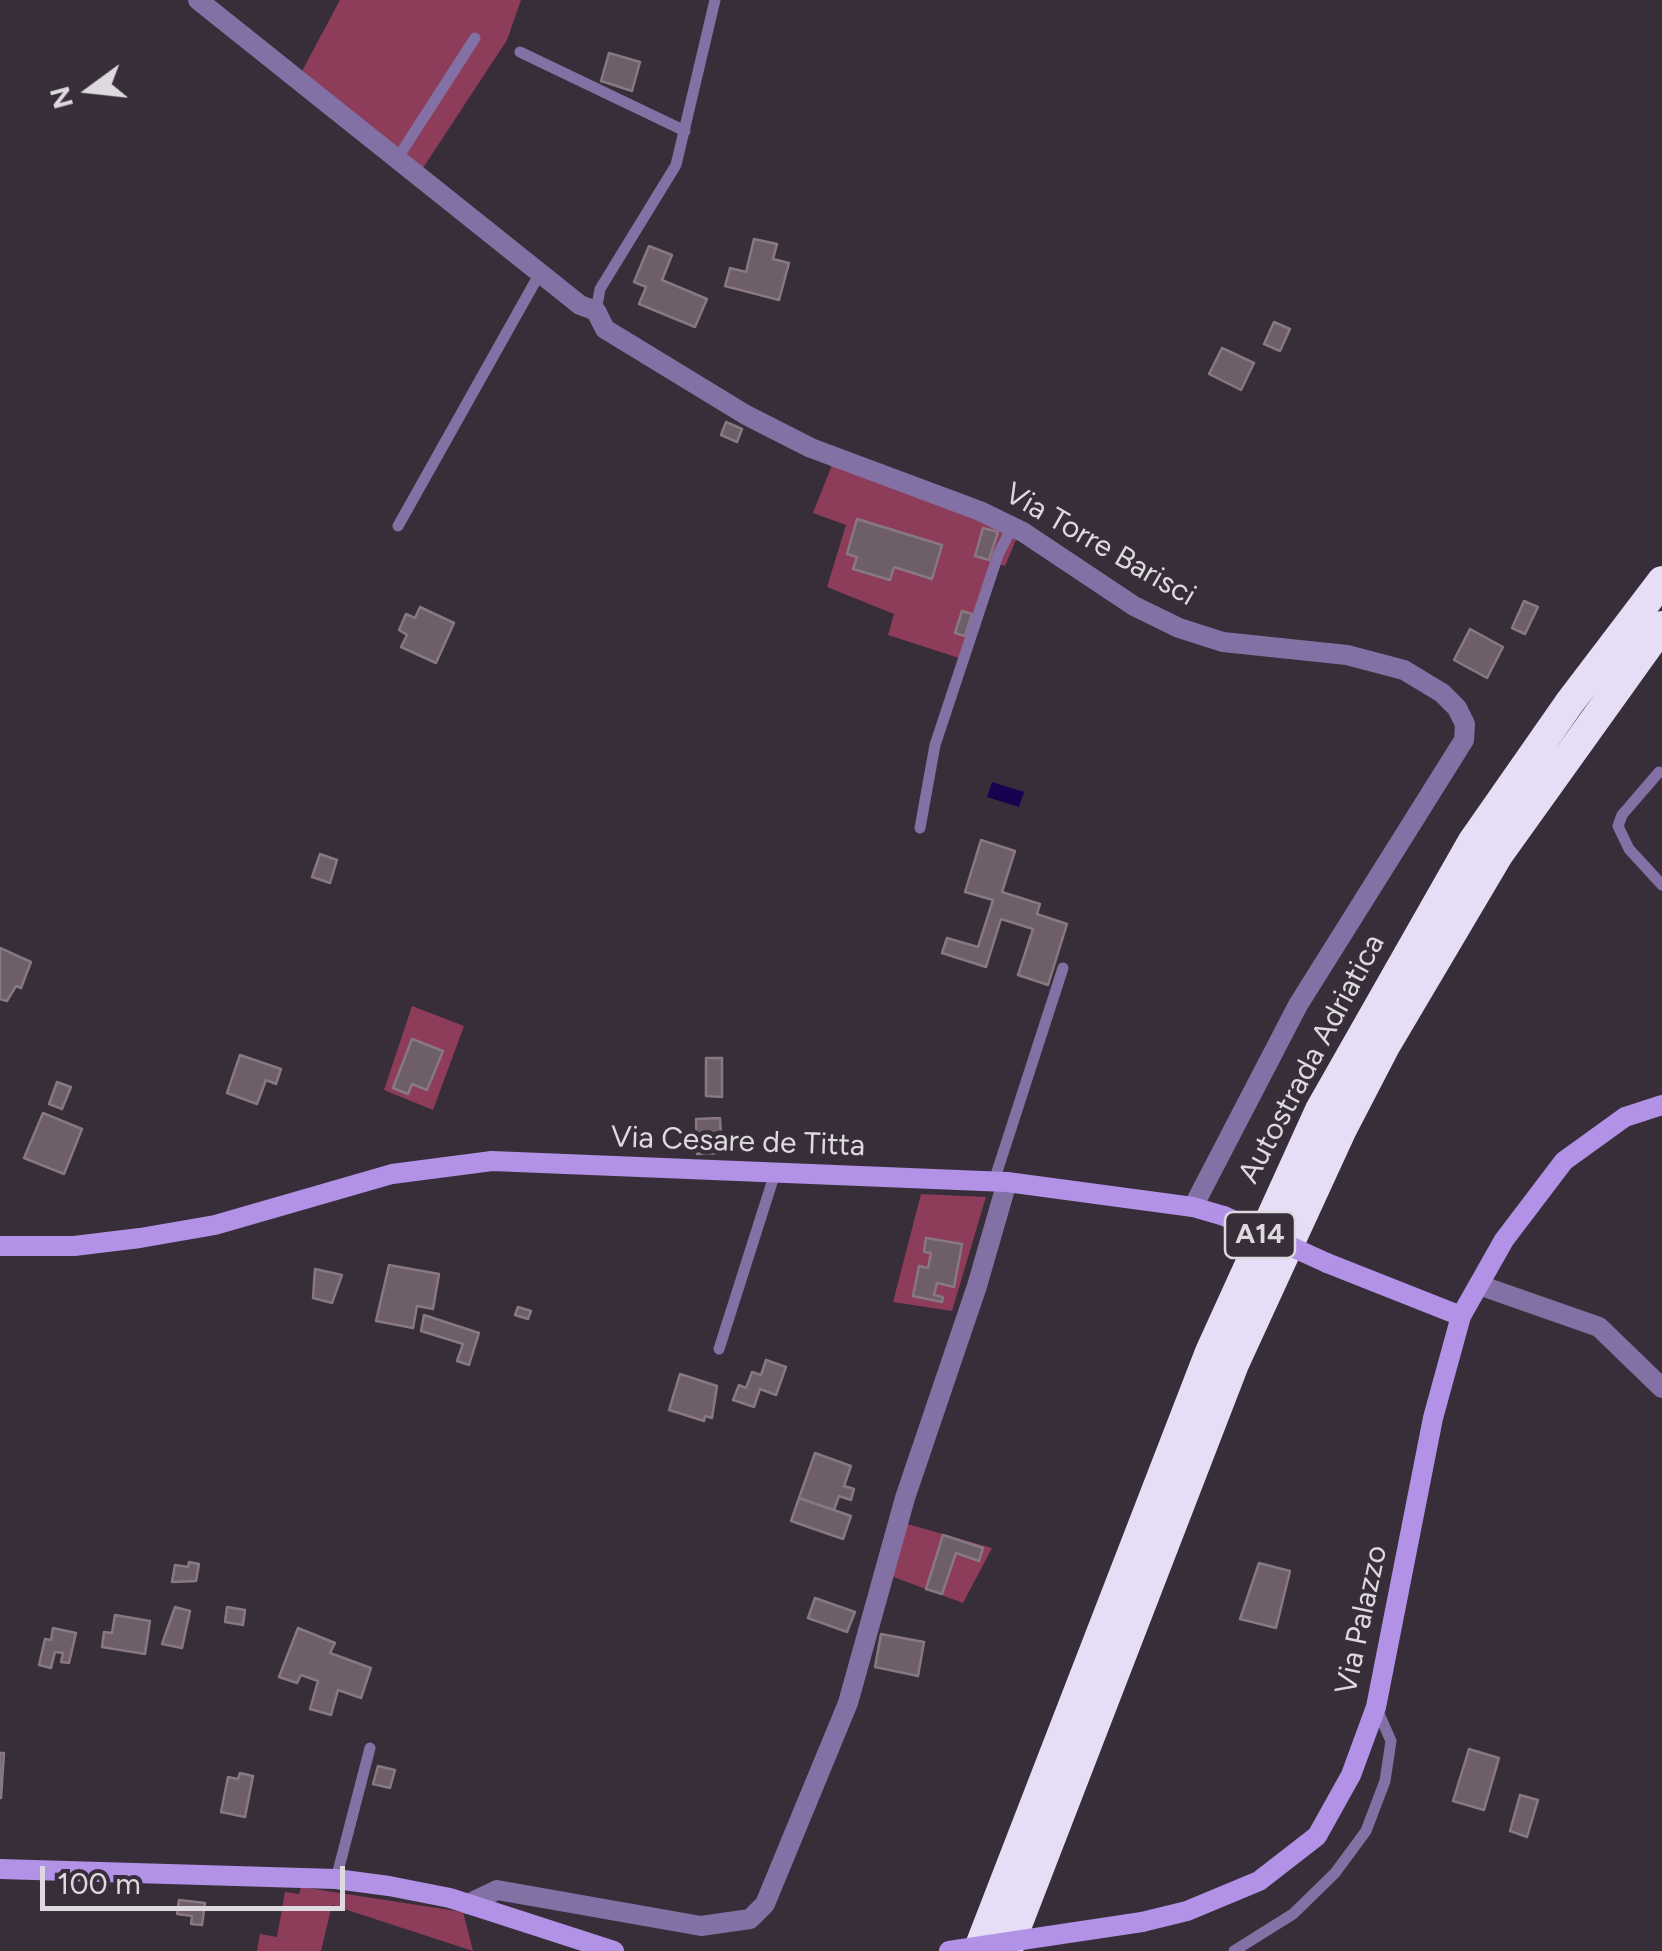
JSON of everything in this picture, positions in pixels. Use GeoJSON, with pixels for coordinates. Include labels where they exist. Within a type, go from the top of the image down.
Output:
{"type":"FeatureCollection","features":[{"type":"Feature","properties":{"kind":"highway","name":"Autostrada Adriatica"},"geometry":{"type":"LineString","coordinates":[[978,1951],[1210,1352],[1320,1110],[1473,841],[1580,687],[1662,581]]}},
{"type":"Feature","properties":{"kind":"highway","name":"Autostrada Adriatica"},"geometry":{"type":"LineString","coordinates":[[1007,1951],[1234,1364],[1319,1174],[1384,1046],[1498,855],[1662,626]]}},
{"type":"Feature","properties":{"kind":"street","name":"Via Torre Barisci"},"geometry":{"type":"LineString","coordinates":[[198,0],[580,305],[596,310],[606,329],[746,415],[810,448],[1012,527],[1134,606],[1179,628],[1223,642],[1348,655],[1404,670],[1442,693],[1466,724],[1464,740],[1298,1006],[1193,1207]]}},
{"type":"Feature","properties":{"kind":"street","name":"Via Palazzo"},"geometry":{"type":"LineString","coordinates":[[949,1951],[1142,1922],[1224,1896],[1290,1861],[1317,1836],[1351,1775],[1376,1706],[1433,1418],[1462,1316],[1504,1240],[1564,1161],[1625,1117],[1662,1105]]}},
{"type":"Feature","properties":{"kind":"street","name":"Via Cesare de Titta"},"geometry":{"type":"LineString","coordinates":[[0,1246],[74,1246],[214,1225],[392,1174],[492,1161],[1000,1182],[1193,1207],[1224,1216],[1462,1316]]}},
{"type":"Feature","properties":{"kind":"street"},"geometry":{"type":"LineString","coordinates":[[468,1904],[497,1890],[701,1926],[750,1918],[765,1904],[848,1703],[905,1498],[977,1286],[1000,1182]]}},
{"type":"Feature","properties":{"kind":"street"},"geometry":{"type":"LineString","coordinates":[[1479,1285],[1599,1327],[1662,1388]]}},
{"type":"Feature","properties":{"kind":"street"},"geometry":{"type":"LineString","coordinates":[[0,1869],[336,1880],[468,1904],[614,1951]]}},
{"type":"Feature","properties":{"kind":"lane"},"geometry":{"type":"LineString","coordinates":[[596,310],[600,289],[676,165],[716,0]]}},
{"type":"Feature","properties":{"kind":"lane"},"geometry":{"type":"LineString","coordinates":[[397,159],[475,38]]}},
{"type":"Feature","properties":{"kind":"lane"},"geometry":{"type":"LineString","coordinates":[[520,52],[686,132]]}},
{"type":"Feature","properties":{"kind":"lane"},"geometry":{"type":"LineString","coordinates":[[398,526],[540,273]]}},
{"type":"Feature","properties":{"kind":"lane"},"geometry":{"type":"LineString","coordinates":[[920,828],[936,745],[998,555],[1012,527]]}},
{"type":"Feature","properties":{"kind":"lane"},"geometry":{"type":"LineString","coordinates":[[1659,772],[1622,814],[1618,826],[1629,850],[1662,885]]}},
{"type":"Feature","properties":{"kind":"lane"},"geometry":{"type":"LineString","coordinates":[[1000,1182],[1063,968]]}},
{"type":"Feature","properties":{"kind":"lane"},"geometry":{"type":"LineString","coordinates":[[720,1349],[775,1174]]}},
{"type":"Feature","properties":{"kind":"lane"},"geometry":{"type":"LineString","coordinates":[[1234,1951],[1293,1914],[1334,1873],[1366,1831],[1385,1781],[1391,1741],[1376,1706]]}},
{"type":"Feature","properties":{"kind":"lane"},"geometry":{"type":"LineString","coordinates":[[336,1880],[370,1748]]}},
{"type":"Feature","properties":{"kind":"shaded area"},"geometry":{"type":"Polygon","coordinates":[[[340,0],[521,0],[507,40],[421,171],[302,71],[340,0]]]}},
{"type":"Feature","properties":{"kind":"shaded area"},"geometry":{"type":"Polygon","coordinates":[[[832,465],[1018,535],[1005,566],[992,562],[959,658],[888,635],[894,614],[827,587],[846,525],[813,513],[832,465]]]}},
{"type":"Feature","properties":{"kind":"shaded area"},"geometry":{"type":"Polygon","coordinates":[[[992,782],[1024,792],[1019,807],[987,797],[992,782]]]}},
{"type":"Feature","properties":{"kind":"shaded area"},"geometry":{"type":"Polygon","coordinates":[[[412,1006],[464,1026],[433,1110],[384,1090],[412,1006]]]}},
{"type":"Feature","properties":{"kind":"shaded area"},"geometry":{"type":"Polygon","coordinates":[[[921,1194],[986,1197],[952,1311],[893,1302],[921,1194]]]}},
{"type":"Feature","properties":{"kind":"shaded area"},"geometry":{"type":"Polygon","coordinates":[[[904,1523],[992,1548],[963,1603],[891,1576],[904,1523]]]}},
{"type":"Feature","properties":{"kind":"shaded area"},"geometry":{"type":"Polygon","coordinates":[[[301,1887],[463,1912],[473,1951],[332,1905],[321,1951],[257,1951],[260,1934],[277,1937],[285,1892],[299,1894],[301,1887]]]}},
{"type":"Feature","properties":{"kind":"building"},"geometry":{"type":"Polygon","coordinates":[[[609,53],[640,62],[632,91],[601,81],[609,53]]]}},
{"type":"Feature","properties":{"kind":"building"},"geometry":{"type":"Polygon","coordinates":[[[754,239],[777,244],[773,259],[789,263],[779,300],[725,286],[730,268],[746,272],[754,239]]]}},
{"type":"Feature","properties":{"kind":"building"},"geometry":{"type":"Polygon","coordinates":[[[649,246],[672,255],[662,280],[707,299],[695,327],[639,304],[646,287],[634,282],[649,246]]]}},
{"type":"Feature","properties":{"kind":"building"},"geometry":{"type":"Polygon","coordinates":[[[1274,322],[1290,329],[1280,351],[1264,344],[1274,322]]]}},
{"type":"Feature","properties":{"kind":"building"},"geometry":{"type":"Polygon","coordinates":[[[1222,348],[1254,363],[1241,390],[1209,374],[1222,348]]]}},
{"type":"Feature","properties":{"kind":"building"},"geometry":{"type":"Polygon","coordinates":[[[726,422],[742,429],[737,442],[721,435],[726,422]]]}},
{"type":"Feature","properties":{"kind":"building"},"geometry":{"type":"Polygon","coordinates":[[[857,519],[942,545],[932,579],[894,567],[890,580],[853,569],[857,557],[847,554],[857,519]]]}},
{"type":"Feature","properties":{"kind":"building"},"geometry":{"type":"Polygon","coordinates":[[[983,528],[998,532],[989,560],[975,556],[983,528]]]}},
{"type":"Feature","properties":{"kind":"building"},"geometry":{"type":"Polygon","coordinates":[[[1524,601],[1538,607],[1525,634],[1512,628],[1524,601]]]}},
{"type":"Feature","properties":{"kind":"building"},"geometry":{"type":"Polygon","coordinates":[[[420,607],[454,623],[436,663],[401,647],[407,635],[399,630],[406,614],[415,618],[420,607]]]}},
{"type":"Feature","properties":{"kind":"building"},"geometry":{"type":"Polygon","coordinates":[[[962,611],[972,614],[965,636],[955,633],[962,611]]]}},
{"type":"Feature","properties":{"kind":"building"},"geometry":{"type":"Polygon","coordinates":[[[1470,629],[1503,647],[1487,678],[1454,660],[1470,629]]]}},
{"type":"Feature","properties":{"kind":"building"},"geometry":{"type":"Polygon","coordinates":[[[981,840],[1015,851],[1002,892],[1040,904],[1037,914],[1067,924],[1048,985],[1018,975],[1033,929],[1001,919],[986,967],[942,953],[947,938],[978,947],[993,900],[965,892],[981,840]]]}},
{"type":"Feature","properties":{"kind":"building"},"geometry":{"type":"Polygon","coordinates":[[[320,854],[337,860],[330,883],[312,877],[320,854]]]}},
{"type":"Feature","properties":{"kind":"building"},"geometry":{"type":"Polygon","coordinates":[[[0,948],[31,962],[21,988],[16,986],[7,1001],[0,999],[0,948]]]}},
{"type":"Feature","properties":{"kind":"building"},"geometry":{"type":"Polygon","coordinates":[[[412,1039],[443,1051],[427,1090],[412,1084],[408,1094],[393,1088],[412,1039]]]}},
{"type":"Feature","properties":{"kind":"building"},"geometry":{"type":"Polygon","coordinates":[[[240,1055],[281,1069],[276,1084],[266,1080],[257,1104],[227,1093],[240,1055]]]}},
{"type":"Feature","properties":{"kind":"building"},"geometry":{"type":"Polygon","coordinates":[[[706,1058],[722,1058],[722,1097],[706,1096],[706,1058]]]}},
{"type":"Feature","properties":{"kind":"building"},"geometry":{"type":"Polygon","coordinates":[[[57,1082],[71,1087],[62,1109],[49,1104],[57,1082]]]}},
{"type":"Feature","properties":{"kind":"building"},"geometry":{"type":"Polygon","coordinates":[[[43,1113],[82,1129],[64,1174],[24,1158],[43,1113]]]}},
{"type":"Feature","properties":{"kind":"building"},"geometry":{"type":"Polygon","coordinates":[[[720,1118],[722,1153],[697,1154],[696,1119],[720,1118]]]}},
{"type":"Feature","properties":{"kind":"building"},"geometry":{"type":"Polygon","coordinates":[[[926,1238],[962,1244],[954,1287],[937,1283],[934,1295],[943,1297],[942,1302],[913,1296],[919,1266],[928,1268],[931,1253],[924,1252],[926,1238]]]}},
{"type":"Feature","properties":{"kind":"building"},"geometry":{"type":"Polygon","coordinates":[[[389,1265],[439,1274],[433,1309],[417,1306],[413,1328],[376,1321],[389,1265]]]}},
{"type":"Feature","properties":{"kind":"building"},"geometry":{"type":"Polygon","coordinates":[[[315,1269],[342,1275],[332,1303],[313,1298],[315,1269]]]}},
{"type":"Feature","properties":{"kind":"building"},"geometry":{"type":"Polygon","coordinates":[[[518,1307],[531,1311],[528,1319],[515,1315],[518,1307]]]}},
{"type":"Feature","properties":{"kind":"building"},"geometry":{"type":"Polygon","coordinates":[[[424,1315],[479,1333],[469,1365],[457,1361],[463,1344],[421,1331],[424,1315]]]}},
{"type":"Feature","properties":{"kind":"building"},"geometry":{"type":"Polygon","coordinates":[[[766,1360],[786,1367],[776,1395],[760,1389],[754,1407],[733,1400],[739,1385],[746,1388],[752,1372],[761,1375],[766,1360]]]}},
{"type":"Feature","properties":{"kind":"building"},"geometry":{"type":"Polygon","coordinates":[[[680,1374],[717,1386],[712,1418],[705,1416],[704,1421],[669,1410],[680,1374]]]}},
{"type":"Feature","properties":{"kind":"building"},"geometry":{"type":"Polygon","coordinates":[[[815,1453],[851,1466],[844,1486],[854,1489],[851,1500],[839,1496],[834,1510],[799,1498],[815,1453]]]}},
{"type":"Feature","properties":{"kind":"building"},"geometry":{"type":"Polygon","coordinates":[[[799,1498],[851,1516],[843,1539],[791,1521],[799,1498]]]}},
{"type":"Feature","properties":{"kind":"building"},"geometry":{"type":"Polygon","coordinates":[[[943,1535],[983,1548],[979,1561],[956,1553],[942,1594],[926,1589],[943,1535]]]}},
{"type":"Feature","properties":{"kind":"building"},"geometry":{"type":"Polygon","coordinates":[[[189,1562],[199,1564],[196,1581],[172,1582],[175,1565],[188,1567],[189,1562]]]}},
{"type":"Feature","properties":{"kind":"building"},"geometry":{"type":"Polygon","coordinates":[[[1259,1563],[1290,1571],[1276,1628],[1240,1619],[1259,1563]]]}},
{"type":"Feature","properties":{"kind":"building"},"geometry":{"type":"Polygon","coordinates":[[[815,1598],[855,1612],[847,1632],[808,1618],[815,1598]]]}},
{"type":"Feature","properties":{"kind":"building"},"geometry":{"type":"Polygon","coordinates":[[[175,1607],[190,1611],[182,1648],[162,1644],[175,1607]]]}},
{"type":"Feature","properties":{"kind":"building"},"geometry":{"type":"Polygon","coordinates":[[[227,1607],[245,1610],[243,1625],[225,1622],[227,1607]]]}},
{"type":"Feature","properties":{"kind":"building"},"geometry":{"type":"Polygon","coordinates":[[[115,1615],[150,1621],[145,1654],[102,1647],[104,1632],[112,1633],[115,1615]]]}},
{"type":"Feature","properties":{"kind":"building"},"geometry":{"type":"Polygon","coordinates":[[[53,1628],[76,1633],[69,1663],[61,1662],[63,1653],[55,1652],[51,1668],[39,1665],[45,1639],[51,1640],[53,1628]]]}},
{"type":"Feature","properties":{"kind":"building"},"geometry":{"type":"Polygon","coordinates":[[[298,1628],[335,1643],[330,1653],[371,1668],[361,1698],[338,1690],[331,1715],[310,1709],[318,1681],[301,1675],[297,1683],[279,1677],[298,1628]]]}},
{"type":"Feature","properties":{"kind":"building"},"geometry":{"type":"Polygon","coordinates":[[[881,1634],[924,1642],[918,1676],[875,1667],[881,1634]]]}},
{"type":"Feature","properties":{"kind":"building"},"geometry":{"type":"Polygon","coordinates":[[[1469,1749],[1499,1758],[1484,1810],[1453,1801],[1469,1749]]]}},
{"type":"Feature","properties":{"kind":"building"},"geometry":{"type":"Polygon","coordinates":[[[0,1753],[4,1753],[1,1798],[0,1798],[0,1753]]]}},
{"type":"Feature","properties":{"kind":"building"},"geometry":{"type":"Polygon","coordinates":[[[378,1766],[395,1770],[390,1788],[373,1784],[378,1766]]]}},
{"type":"Feature","properties":{"kind":"building"},"geometry":{"type":"Polygon","coordinates":[[[240,1773],[253,1776],[245,1817],[221,1812],[228,1777],[238,1779],[240,1773]]]}},
{"type":"Feature","properties":{"kind":"building"},"geometry":{"type":"Polygon","coordinates":[[[1520,1795],[1538,1800],[1527,1837],[1510,1831],[1520,1795]]]}},
{"type":"Feature","properties":{"kind":"building"},"geometry":{"type":"Polygon","coordinates":[[[179,1900],[205,1903],[202,1925],[191,1924],[192,1916],[177,1914],[179,1900]]]}}]}
